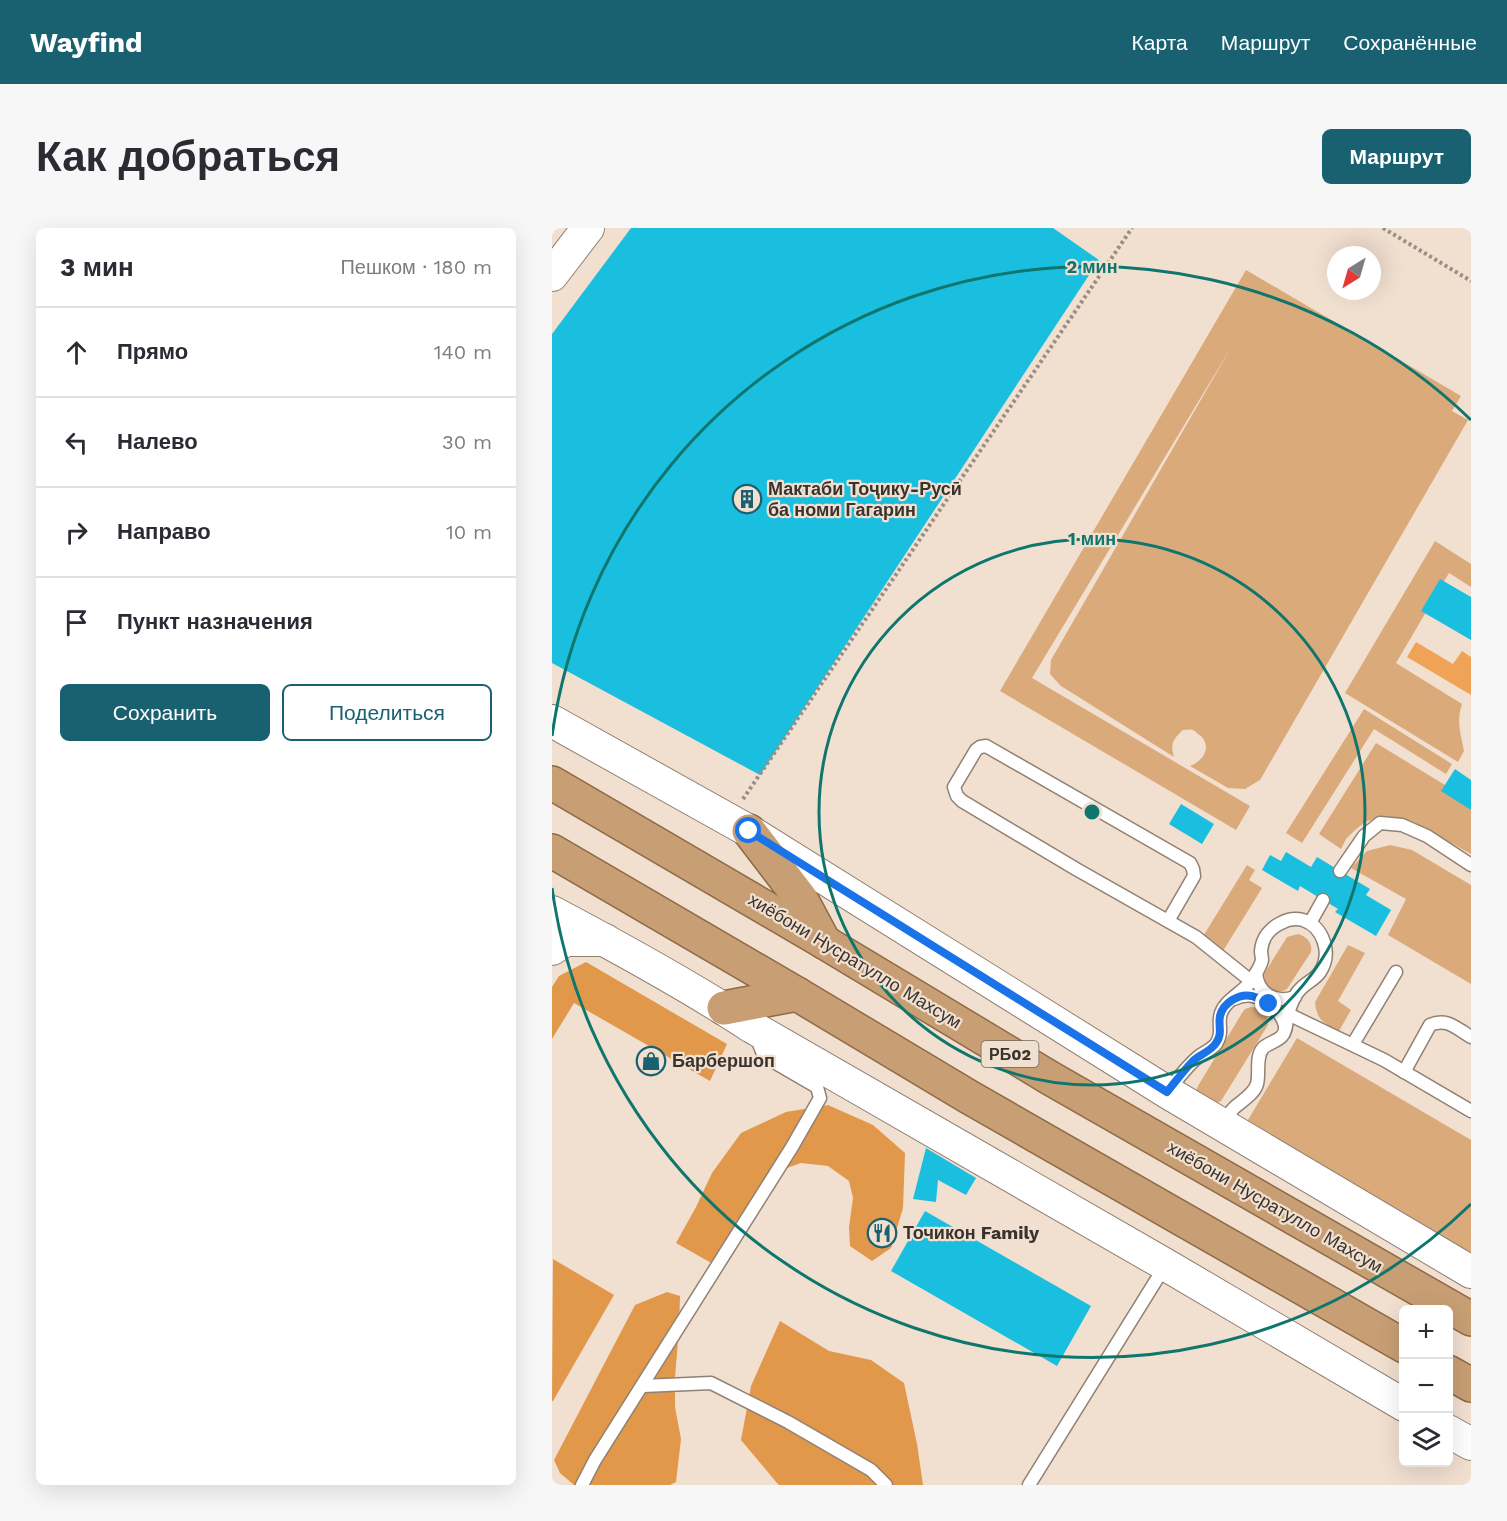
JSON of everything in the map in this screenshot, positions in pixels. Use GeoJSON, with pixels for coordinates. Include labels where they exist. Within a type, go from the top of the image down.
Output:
{"type":"FeatureCollection","features":[{"type":"Feature","properties":{"kind":"highway","name":"хиёбони Нусратулло Махсум"},"geometry":{"type":"LineString","coordinates":[[552,783],[824,942],[1050,1078],[1471,1319]]}},
{"type":"Feature","properties":{"kind":"highway"},"geometry":{"type":"LineString","coordinates":[[739,826],[801,899],[824,942]]}},
{"type":"Feature","properties":{"kind":"highway"},"geometry":{"type":"LineString","coordinates":[[552,851],[969,1096],[1399,1343]]}},
{"type":"Feature","properties":{"kind":"highway"},"geometry":{"type":"LineString","coordinates":[[724,1008],[797,994]]}},
{"type":"Feature","properties":{"kind":"highway"},"geometry":{"type":"LineString","coordinates":[[1453,1374],[1471,1385]]}},
{"type":"Feature","properties":{"kind":"street"},"geometry":{"type":"LineString","coordinates":[[552,275],[588,228]]}},
{"type":"Feature","properties":{"kind":"street"},"geometry":{"type":"LineString","coordinates":[[552,721],[739,826],[1167,1092],[1471,1272]]}},
{"type":"Feature","properties":{"kind":"street"},"geometry":{"type":"LineString","coordinates":[[552,912],[606,940],[724,1008],[752,1027],[1399,1402]]}},
{"type":"Feature","properties":{"kind":"street"},"geometry":{"type":"LineString","coordinates":[[552,949],[565,940],[606,940]]}},
{"type":"Feature","properties":{"kind":"street"},"geometry":{"type":"LineString","coordinates":[[1453,1433],[1471,1444]]}},
{"type":"Feature","properties":{"kind":"lane"},"geometry":{"type":"LineString","coordinates":[[1168,921],[1194,876],[1190,863],[986,746],[976,750],[954,787],[957,796],[962,801],[1168,921],[1196,937],[1254,977],[1267,995],[1281,1000],[1295,997]]}},
{"type":"Feature","properties":{"kind":"lane"},"geometry":{"type":"LineString","coordinates":[[1340,871],[1364,836],[1380,823],[1402,825],[1427,836],[1471,865]]}},
{"type":"Feature","properties":{"kind":"lane"},"geometry":{"type":"LineString","coordinates":[[1310,923],[1323,900]]}},
{"type":"Feature","properties":{"kind":"lane"},"geometry":{"type":"LineString","coordinates":[[1167,1092],[1192,1062],[1216,1044],[1220,1037],[1221,1012],[1254,977],[1262,960],[1262,944],[1268,933],[1288,919],[1300,919],[1310,923],[1320,934],[1327,948],[1325,962],[1319,974],[1304,984],[1295,997],[1282,1037],[1263,1048],[1259,1057],[1257,1084],[1253,1091],[1234,1108],[1221,1124]]}},
{"type":"Feature","properties":{"kind":"lane"},"geometry":{"type":"LineString","coordinates":[[1353,1044],[1396,972]]}},
{"type":"Feature","properties":{"kind":"lane"},"geometry":{"type":"LineString","coordinates":[[1232,1000],[1244,996],[1260,999],[1284,1019],[1285,1031]]}},
{"type":"Feature","properties":{"kind":"lane"},"geometry":{"type":"LineString","coordinates":[[1288,1014],[1353,1044],[1471,1111]]}},
{"type":"Feature","properties":{"kind":"lane"},"geometry":{"type":"LineString","coordinates":[[1404,1072],[1430,1025],[1438,1021],[1448,1023],[1471,1037]]}},
{"type":"Feature","properties":{"kind":"lane"},"geometry":{"type":"LineString","coordinates":[[582,1485],[595,1460],[792,1148],[819,1098],[816,1087],[763,1054],[752,1027]]}},
{"type":"Feature","properties":{"kind":"lane"},"geometry":{"type":"LineString","coordinates":[[1029,1485],[1166,1265]]}},
{"type":"Feature","properties":{"kind":"lane"},"geometry":{"type":"LineString","coordinates":[[643,1386],[711,1383],[788,1422],[871,1470],[886,1485]]}},
{"type":"Feature","properties":{"kind":"path"},"geometry":{"type":"LineString","coordinates":[[739,826],[1132,228]]}},
{"type":"Feature","properties":{"kind":"path"},"geometry":{"type":"LineString","coordinates":[[1383,228],[1471,281]]}},
{"type":"Feature","properties":{"kind":"shaded area"},"geometry":{"type":"Polygon","coordinates":[[[1246,270],[1461,396],[1452,411],[1468,420],[1260,780],[1245,789],[1228,788],[1190,766],[1199,761],[1206,749],[1201,736],[1193,730],[1183,730],[1175,739],[1172,745],[1174,757],[1061,686],[1050,674],[1051,660],[1233,344],[1032,678],[1250,806],[1236,830],[1000,691],[1246,270]]]}},
{"type":"Feature","properties":{"kind":"shaded area"},"geometry":{"type":"Polygon","coordinates":[[[1435,541],[1471,564],[1471,587],[1449,573],[1396,663],[1462,704],[1459,722],[1464,751],[1458,762],[1345,693],[1435,541]]]}},
{"type":"Feature","properties":{"kind":"shaded area"},"geometry":{"type":"Polygon","coordinates":[[[1416,642],[1453,664],[1462,651],[1471,657],[1471,695],[1407,657],[1416,642]]]}},
{"type":"Feature","properties":{"kind":"shaded area"},"geometry":{"type":"Polygon","coordinates":[[[1364,709],[1452,764],[1446,774],[1374,729],[1302,843],[1286,833],[1364,709]]]}},
{"type":"Feature","properties":{"kind":"shaded area"},"geometry":{"type":"Polygon","coordinates":[[[1376,743],[1445,785],[1471,810],[1471,854],[1412,821],[1382,817],[1365,822],[1346,839],[1341,849],[1319,834],[1376,743]]]}},
{"type":"Feature","properties":{"kind":"shaded area"},"geometry":{"type":"Polygon","coordinates":[[[1390,845],[1412,850],[1471,885],[1471,984],[1388,935],[1406,899],[1351,868],[1367,851],[1390,845]]]}},
{"type":"Feature","properties":{"kind":"shaded area"},"geometry":{"type":"Polygon","coordinates":[[[1247,865],[1255,870],[1249,880],[1262,888],[1223,951],[1202,938],[1247,865]]]}},
{"type":"Feature","properties":{"kind":"shaded area"},"geometry":{"type":"Polygon","coordinates":[[[1298,934],[1308,940],[1311,952],[1287,989],[1275,990],[1265,982],[1264,974],[1287,937],[1298,934]]]}},
{"type":"Feature","properties":{"kind":"shaded area"},"geometry":{"type":"Polygon","coordinates":[[[1348,945],[1365,953],[1338,1001],[1351,1010],[1339,1031],[1322,1021],[1317,1013],[1315,1002],[1348,945]]]}},
{"type":"Feature","properties":{"kind":"shaded area"},"geometry":{"type":"Polygon","coordinates":[[[586,962],[727,1044],[710,1081],[574,1003],[552,1039],[552,987],[559,976],[586,962]]]}},
{"type":"Feature","properties":{"kind":"shaded area"},"geometry":{"type":"Polygon","coordinates":[[[1251,1007],[1264,1012],[1268,1025],[1221,1101],[1214,1104],[1196,1091],[1242,1013],[1251,1007]]]}},
{"type":"Feature","properties":{"kind":"shaded area"},"geometry":{"type":"Polygon","coordinates":[[[1297,1038],[1471,1140],[1471,1271],[1239,1135],[1297,1038]]]}},
{"type":"Feature","properties":{"kind":"shaded area"},"geometry":{"type":"Polygon","coordinates":[[[828,1105],[873,1125],[905,1153],[903,1208],[891,1248],[872,1261],[850,1246],[849,1227],[853,1198],[849,1181],[828,1166],[801,1163],[784,1169],[713,1264],[676,1243],[712,1173],[741,1133],[786,1112],[828,1105]]]}},
{"type":"Feature","properties":{"kind":"shaded area"},"geometry":{"type":"Polygon","coordinates":[[[553,1259],[614,1295],[552,1401],[553,1259]]]}},
{"type":"Feature","properties":{"kind":"shaded area"},"geometry":{"type":"Polygon","coordinates":[[[667,1292],[680,1296],[675,1407],[681,1439],[676,1482],[670,1485],[574,1485],[560,1473],[554,1460],[635,1305],[667,1292]]]}},
{"type":"Feature","properties":{"kind":"shaded area"},"geometry":{"type":"Polygon","coordinates":[[[780,1321],[829,1351],[871,1360],[904,1383],[923,1485],[779,1485],[777,1483],[741,1440],[751,1386],[780,1321]]]}},
{"type":"Feature","properties":{"kind":"building","name":"Мактаби Тоҷику-Русӣ ба номи Гагарин"},"geometry":{"type":"Polygon","coordinates":[[[631,228],[1053,228],[1099,260],[760,775],[552,663],[552,334],[631,228]]]}},
{"type":"Feature","properties":{"kind":"building"},"geometry":{"type":"Polygon","coordinates":[[[1440,579],[1471,597],[1471,640],[1421,611],[1440,579]]]}},
{"type":"Feature","properties":{"kind":"building"},"geometry":{"type":"Polygon","coordinates":[[[1455,769],[1471,780],[1471,810],[1441,791],[1455,769]]]}},
{"type":"Feature","properties":{"kind":"building"},"geometry":{"type":"Polygon","coordinates":[[[1181,804],[1214,824],[1202,844],[1169,824],[1181,804]]]}},
{"type":"Feature","properties":{"kind":"building"},"geometry":{"type":"Polygon","coordinates":[[[1286,852],[1311,867],[1317,857],[1370,889],[1366,895],[1391,910],[1376,936],[1335,912],[1338,909],[1300,886],[1298,891],[1262,870],[1270,855],[1281,861],[1286,852]]]}},
{"type":"Feature","properties":{"kind":"building"},"geometry":{"type":"Polygon","coordinates":[[[926,1148],[976,1178],[966,1195],[938,1180],[936,1202],[913,1199],[926,1148]]]}},
{"type":"Feature","properties":{"kind":"building"},"geometry":{"type":"Polygon","coordinates":[[[925,1211],[1091,1306],[1057,1366],[891,1271],[925,1211]]]}},
{"type":"Feature","properties":{"kind":"place","name":"Мактаби Тоҷику-Русӣ ба номи Гагарин"},"geometry":{"type":"Point","coordinates":[747,499]}},
{"type":"Feature","properties":{"kind":"place","name":"Барбершоп"},"geometry":{"type":"Point","coordinates":[651,1061]}},
{"type":"Feature","properties":{"kind":"place","name":"Точикон Family"},"geometry":{"type":"Point","coordinates":[882,1233]}},
{"type":"Feature","properties":{"kind":"route"},"geometry":{"type":"LineString","coordinates":[[749,831],[1167,1092],[1192,1062],[1216,1044],[1220,1037],[1221,1012],[1226,1005],[1244,996],[1251,996],[1269,1004]]}}]}
